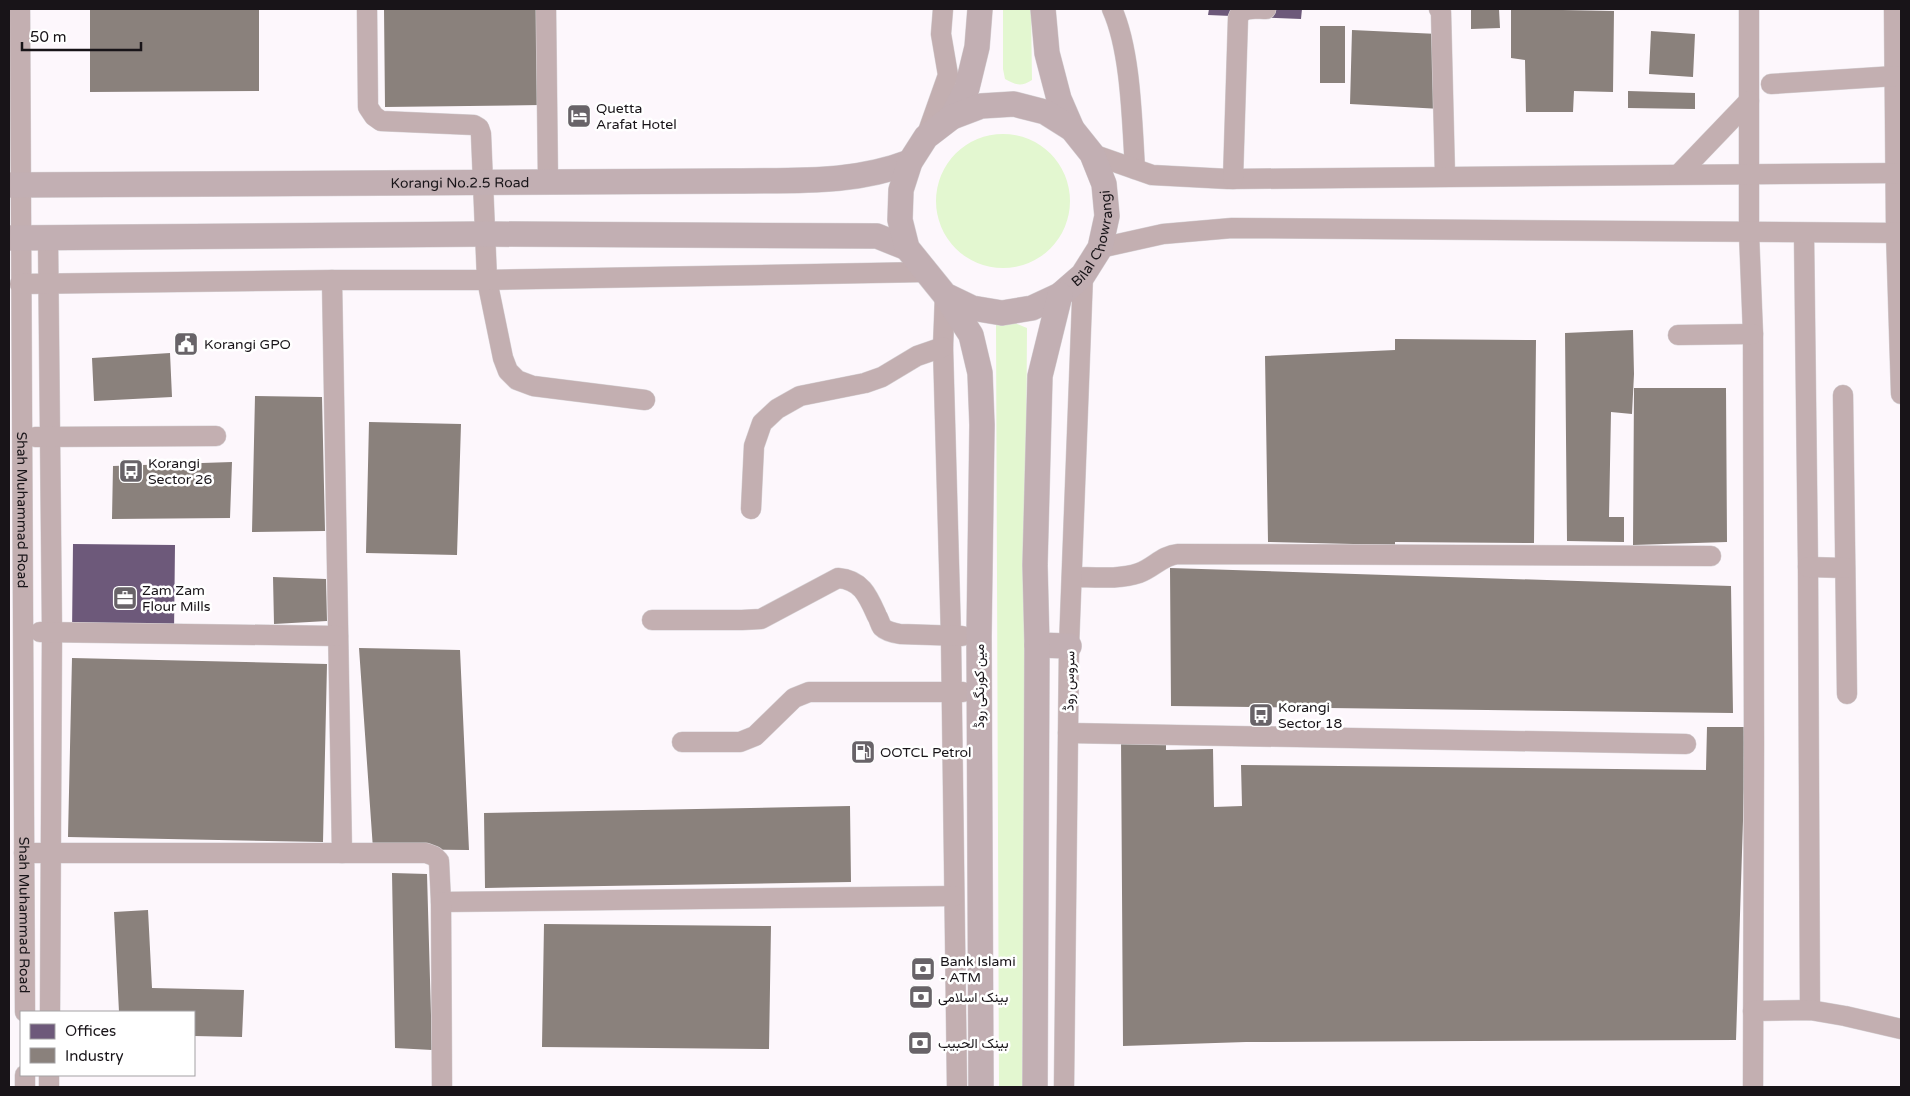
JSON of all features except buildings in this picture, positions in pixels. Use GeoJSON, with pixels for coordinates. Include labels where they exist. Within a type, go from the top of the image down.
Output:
{"type":"FeatureCollection","features":[{"type":"Feature","properties":{"kind":"main road"},"geometry":{"type":"LineString","coordinates":[[952,117],[967,88],[977,47],[980,9]]}},
{"type":"Feature","properties":{"kind":"main road"},"geometry":{"type":"LineString","coordinates":[[1043,9],[1047,53],[1059,98],[1072,129]]}},
{"type":"Feature","properties":{"kind":"main road","name":"Bilal Chowrangi"},"geometry":{"type":"LineString","coordinates":[[1014,104],[1045,112],[1072,129],[1092,154],[1104,184],[1107,216],[1100,248],[1083,275],[1060,296],[1032,308],[1002,313],[972,308],[945,294],[907,248],[900,220],[901,190],[910,162],[926,137],[952,117],[982,106],[1014,104]]}},
{"type":"Feature","properties":{"kind":"main road","name":"Korangi No.2.5 Road"},"geometry":{"type":"LineString","coordinates":[[15,185],[843,179],[887,171],[910,162]]}},
{"type":"Feature","properties":{"kind":"main road"},"geometry":{"type":"LineString","coordinates":[[15,238],[485,234],[877,236],[907,248]]}},
{"type":"Feature","properties":{"kind":"main road","name":"مین کورنگی روڈ"},"geometry":{"type":"LineString","coordinates":[[945,294],[971,335],[980,373],[982,425],[979,636],[981,1087]]}},
{"type":"Feature","properties":{"kind":"main road"},"geometry":{"type":"LineString","coordinates":[[1035,1087],[1037,645],[1035,565],[1040,376],[1060,296]]}},
{"type":"Feature","properties":{"kind":"main road"},"geometry":{"type":"LineString","coordinates":[[1037,645],[1069,646]]}},
{"type":"Feature","properties":{"kind":"street","name":"Shah Muhammad Road"},"geometry":{"type":"LineString","coordinates":[[20,9],[15,238],[20,284],[22,437],[25,1011]]}},
{"type":"Feature","properties":{"kind":"street"},"geometry":{"type":"LineString","coordinates":[[367,9],[368,108],[374,116],[381,121],[474,125],[479,128],[481,134],[487,280],[508,371],[517,380],[533,386],[645,400]]}},
{"type":"Feature","properties":{"kind":"street"},"geometry":{"type":"LineString","coordinates":[[546,9],[548,182]]}},
{"type":"Feature","properties":{"kind":"street"},"geometry":{"type":"LineString","coordinates":[[926,137],[948,75],[941,34],[943,9]]}},
{"type":"Feature","properties":{"kind":"street"},"geometry":{"type":"LineString","coordinates":[[1112,9],[1116,17],[1125,56],[1134,169]]}},
{"type":"Feature","properties":{"kind":"street"},"geometry":{"type":"LineString","coordinates":[[1233,179],[1238,18],[1244,9],[1266,9]]}},
{"type":"Feature","properties":{"kind":"street"},"geometry":{"type":"LineString","coordinates":[[1439,9],[1441,12],[1445,176]]}},
{"type":"Feature","properties":{"kind":"street"},"geometry":{"type":"LineString","coordinates":[[1749,9],[1749,233],[1753,334],[1753,1087]]}},
{"type":"Feature","properties":{"kind":"street"},"geometry":{"type":"LineString","coordinates":[[1894,9],[1901,394]]}},
{"type":"Feature","properties":{"kind":"street"},"geometry":{"type":"LineString","coordinates":[[1771,84],[1895,76]]}},
{"type":"Feature","properties":{"kind":"street"},"geometry":{"type":"LineString","coordinates":[[1679,174],[1750,101]]}},
{"type":"Feature","properties":{"kind":"street"},"geometry":{"type":"LineString","coordinates":[[1092,154],[1152,175],[1233,179],[1679,174],[1750,176],[1898,173]]}},
{"type":"Feature","properties":{"kind":"street"},"geometry":{"type":"LineString","coordinates":[[1100,248],[1163,234],[1232,228],[1899,233]]}},
{"type":"Feature","properties":{"kind":"street"},"geometry":{"type":"LineString","coordinates":[[1804,233],[1810,1010]]}},
{"type":"Feature","properties":{"kind":"street"},"geometry":{"type":"LineString","coordinates":[[48,238],[52,632],[50,1011]]}},
{"type":"Feature","properties":{"kind":"street"},"geometry":{"type":"LineString","coordinates":[[20,284],[487,280],[925,272]]}},
{"type":"Feature","properties":{"kind":"street","name":"سروس روڈ"},"geometry":{"type":"LineString","coordinates":[[1064,1087],[1069,646],[1083,275]]}},
{"type":"Feature","properties":{"kind":"street"},"geometry":{"type":"LineString","coordinates":[[332,280],[342,853]]}},
{"type":"Feature","properties":{"kind":"street"},"geometry":{"type":"LineString","coordinates":[[945,294],[943,347],[950,636],[957,1087]]}},
{"type":"Feature","properties":{"kind":"street"},"geometry":{"type":"LineString","coordinates":[[1678,335],[1753,334]]}},
{"type":"Feature","properties":{"kind":"street"},"geometry":{"type":"LineString","coordinates":[[751,509],[754,446],[762,423],[777,408],[800,396],[865,383],[882,377],[917,356],[943,347]]}},
{"type":"Feature","properties":{"kind":"street"},"geometry":{"type":"LineString","coordinates":[[1843,396],[1847,694]]}},
{"type":"Feature","properties":{"kind":"street"},"geometry":{"type":"LineString","coordinates":[[22,437],[216,436]]}},
{"type":"Feature","properties":{"kind":"street"},"geometry":{"type":"LineString","coordinates":[[1072,577],[1124,576],[1138,573],[1170,555],[1178,554],[1711,556]]}},
{"type":"Feature","properties":{"kind":"street"},"geometry":{"type":"LineString","coordinates":[[1808,568],[1845,568]]}},
{"type":"Feature","properties":{"kind":"street"},"geometry":{"type":"LineString","coordinates":[[652,620],[761,619],[838,578],[854,581],[862,587],[868,595],[882,628],[900,634],[979,636]]}},
{"type":"Feature","properties":{"kind":"street"},"geometry":{"type":"LineString","coordinates":[[23,632],[338,636]]}},
{"type":"Feature","properties":{"kind":"street"},"geometry":{"type":"LineString","coordinates":[[682,742],[740,742],[749,740],[794,698],[809,692],[980,692]]}},
{"type":"Feature","properties":{"kind":"street"},"geometry":{"type":"LineString","coordinates":[[1068,733],[1686,744]]}},
{"type":"Feature","properties":{"kind":"street"},"geometry":{"type":"LineString","coordinates":[[24,853],[426,853],[434,856],[439,861],[441,902],[442,1087]]}},
{"type":"Feature","properties":{"kind":"street"},"geometry":{"type":"LineString","coordinates":[[441,902],[954,896]]}},
{"type":"Feature","properties":{"kind":"street"},"geometry":{"type":"LineString","coordinates":[[1753,1011],[1810,1010],[1901,1029]]}},
{"type":"Feature","properties":{"kind":"green space"},"geometry":{"type":"Polygon","coordinates":[[[1003,9],[1031,9],[1032,80],[1025,84],[1015,84],[1005,79],[1003,69],[1003,9]]]}},
{"type":"Feature","properties":{"kind":"green space"},"geometry":{"type":"Polygon","coordinates":[[[1003,134],[1029,139],[1051,153],[1065,175],[1070,201],[1065,227],[1051,249],[1029,263],[1003,268],[977,263],[955,249],[941,227],[936,201],[941,175],[955,153],[977,139],[1003,134]]]}},
{"type":"Feature","properties":{"kind":"green space"},"geometry":{"type":"Polygon","coordinates":[[[1015,323],[1027,328],[1022,1087],[999,1087],[996,324],[1015,323]]]}},
{"type":"Feature","properties":{"kind":"place","name":"Quetta Arafat Hotel"},"geometry":{"type":"Point","coordinates":[579,116]}},
{"type":"Feature","properties":{"kind":"place","name":"Korangi GPO"},"geometry":{"type":"Point","coordinates":[186,344]}},
{"type":"Feature","properties":{"kind":"place","name":"Korangi Sector 26"},"geometry":{"type":"Point","coordinates":[131,471]}},
{"type":"Feature","properties":{"kind":"place","name":"Zam Zam Flour Mills"},"geometry":{"type":"Point","coordinates":[125,598]}},
{"type":"Feature","properties":{"kind":"place","name":"Korangi Sector 18"},"geometry":{"type":"Point","coordinates":[1261,715]}},
{"type":"Feature","properties":{"kind":"place","name":"OOTCL Petrol"},"geometry":{"type":"Point","coordinates":[863,752]}},
{"type":"Feature","properties":{"kind":"place","name":"Bank Islami - ATM"},"geometry":{"type":"Point","coordinates":[923,969]}},
{"type":"Feature","properties":{"kind":"place","name":"بینک اسلامی"},"geometry":{"type":"Point","coordinates":[921,997]}},
{"type":"Feature","properties":{"kind":"place","name":"بينک الحبيب"},"geometry":{"type":"Point","coordinates":[920,1043]}}]}
